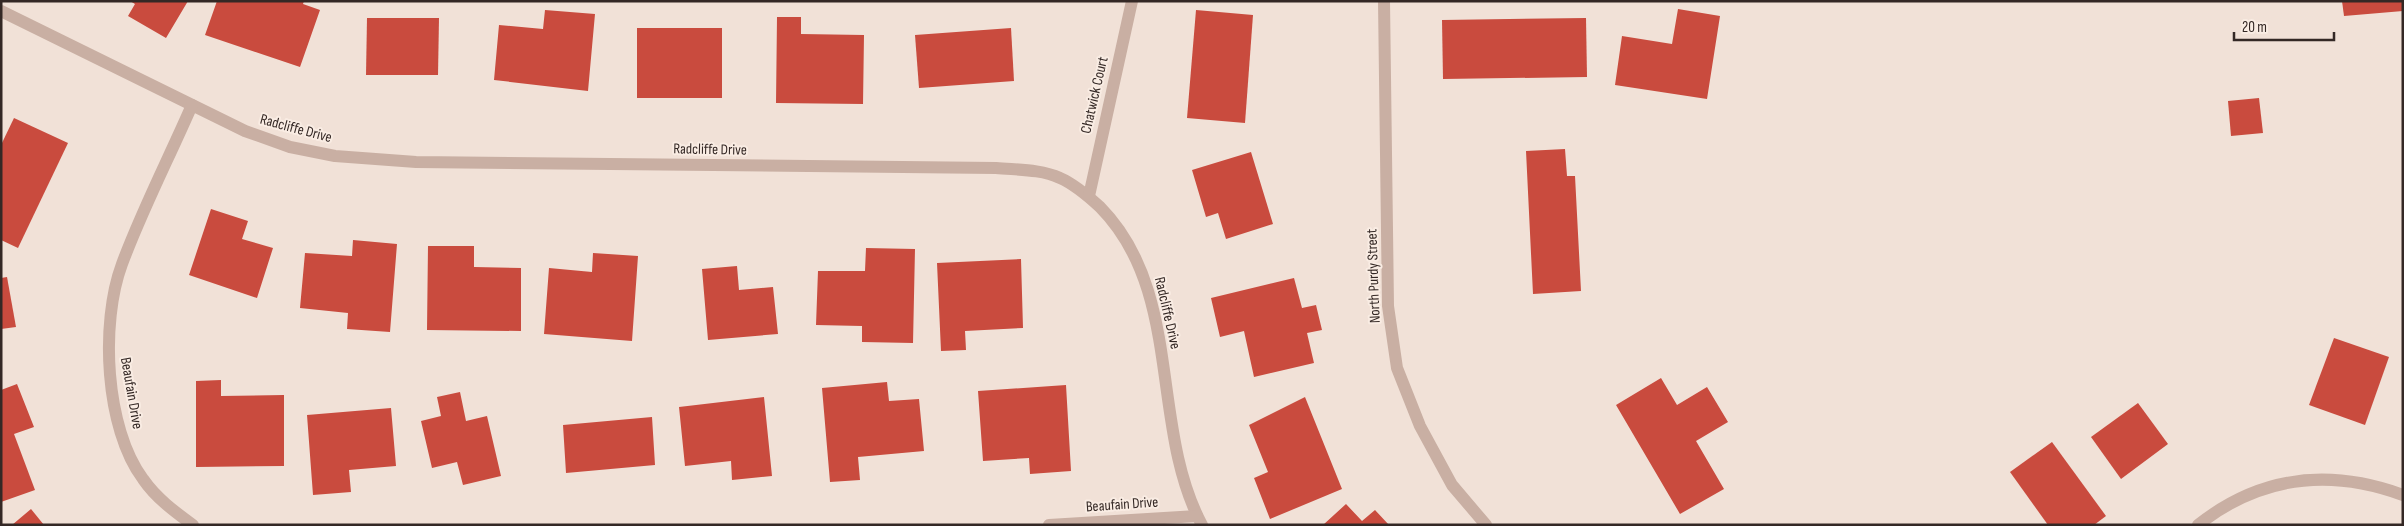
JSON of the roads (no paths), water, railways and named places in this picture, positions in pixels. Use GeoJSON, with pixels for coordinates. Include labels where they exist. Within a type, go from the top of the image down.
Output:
{"type":"FeatureCollection","features":[{"type":"Feature","properties":{"kind":"street","name":"Chatwick Court"},"geometry":{"type":"LineString","coordinates":[[1089,196],[1132,1]]}},
{"type":"Feature","properties":{"kind":"street","name":"North Purdy Street"},"geometry":{"type":"LineString","coordinates":[[1384,1],[1388,306],[1397,368],[1420,426],[1452,485],[1486,525]]}},
{"type":"Feature","properties":{"kind":"street","name":"Radcliffe Drive"},"geometry":{"type":"LineString","coordinates":[[1,11],[192,105],[263,137],[290,147],[335,156],[416,162],[996,168],[1034,171],[1060,178],[1089,196],[1113,220],[1131,247],[1144,277],[1153,309],[1182,479],[1199,520]]}},
{"type":"Feature","properties":{"kind":"street","name":"Beaufain Drive"},"geometry":{"type":"LineString","coordinates":[[192,105],[121,265],[110,310],[108,360],[116,416],[125,447],[142,479],[170,508],[193,525]]}},
{"type":"Feature","properties":{"kind":"street"},"geometry":{"type":"LineString","coordinates":[[2198,525],[2230,503],[2260,490],[2297,481],[2330,478],[2372,484],[2403,495]]}},
{"type":"Feature","properties":{"kind":"street","name":"Beaufain Drive"},"geometry":{"type":"LineString","coordinates":[[1049,525],[1199,520]]}}]}
